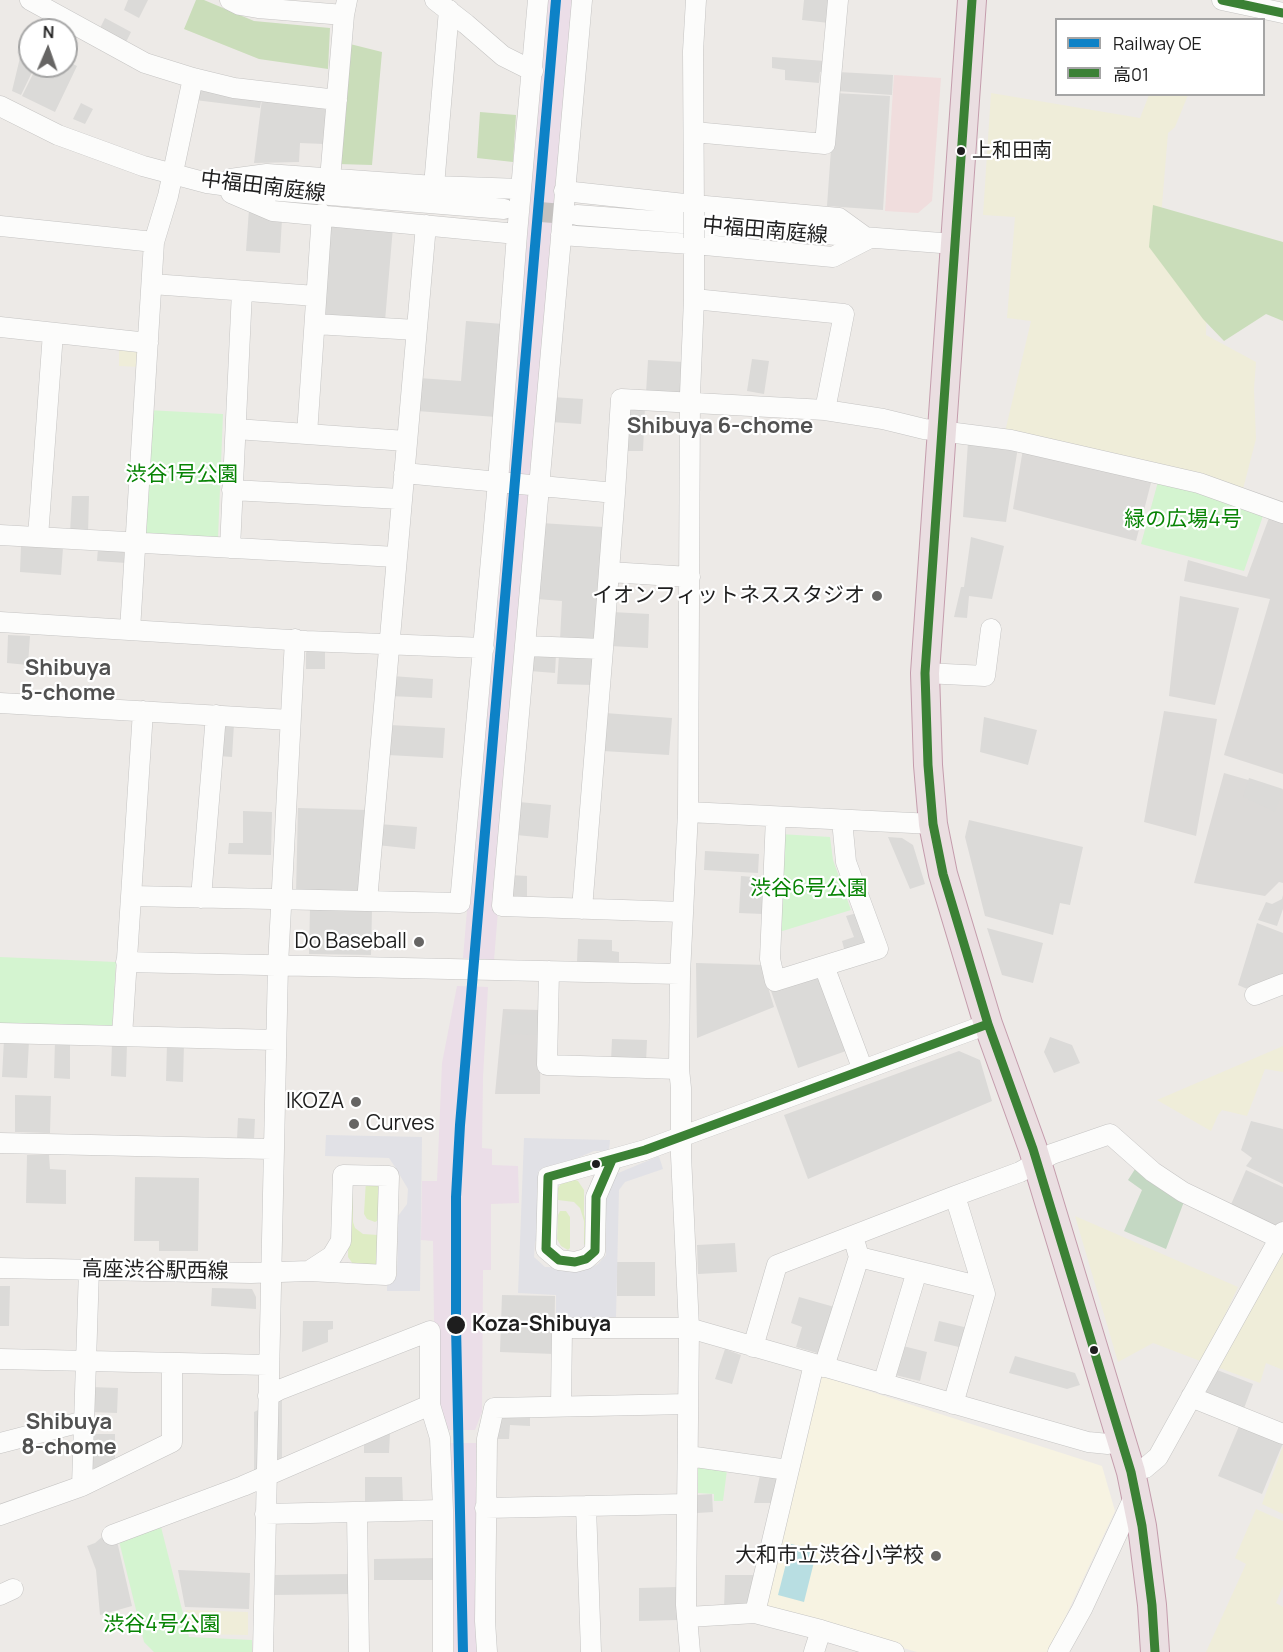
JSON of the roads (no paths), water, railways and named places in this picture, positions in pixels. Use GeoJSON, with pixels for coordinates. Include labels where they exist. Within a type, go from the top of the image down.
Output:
{"type":"FeatureCollection","features":[{"type":"Feature","properties":{"kind":"highway"},"geometry":{"type":"LineString","coordinates":[[972,0],[925,673],[928,765],[933,824],[943,874],[988,1024],[1037,1162],[1134,1482],[1152,1605],[1155,1652]]}},
{"type":"Feature","properties":{"kind":"street"},"geometry":{"type":"LineString","coordinates":[[30,0],[146,63],[234,88],[337,100]]}},
{"type":"Feature","properties":{"kind":"street"},"geometry":{"type":"LineString","coordinates":[[131,896],[460,903],[484,648],[538,0]]}},
{"type":"Feature","properties":{"kind":"street"},"geometry":{"type":"LineString","coordinates":[[582,0],[502,906],[683,912]]}},
{"type":"Feature","properties":{"kind":"street"},"geometry":{"type":"LineString","coordinates":[[690,1652],[686,1605],[688,1329],[679,1069],[680,974],[688,812],[690,403],[694,299],[693,51],[696,0]]}},
{"type":"Feature","properties":{"kind":"street"},"geometry":{"type":"LineString","coordinates":[[694,132],[825,144],[837,0]]}},
{"type":"Feature","properties":{"kind":"street"},"geometry":{"type":"LineString","coordinates":[[1222,0],[1283,13]]}},
{"type":"Feature","properties":{"kind":"street"},"geometry":{"type":"LineString","coordinates":[[237,2],[258,8],[346,8],[330,179]]}},
{"type":"Feature","properties":{"kind":"street"},"geometry":{"type":"LineString","coordinates":[[442,5],[502,56],[533,71]]}},
{"type":"Feature","properties":{"kind":"street"},"geometry":{"type":"LineString","coordinates":[[434,186],[442,5]]}},
{"type":"Feature","properties":{"kind":"street"},"geometry":{"type":"LineString","coordinates":[[130,630],[154,242],[168,196],[193,78]]}},
{"type":"Feature","properties":{"kind":"street","name":"中福田南庭線"},"geometry":{"type":"LineString","coordinates":[[0,106],[58,135],[143,166],[207,183],[243,188],[504,209]]}},
{"type":"Feature","properties":{"kind":"street"},"geometry":{"type":"LineString","coordinates":[[207,183],[267,174],[434,186],[521,189]]}},
{"type":"Feature","properties":{"kind":"street"},"geometry":{"type":"LineString","coordinates":[[207,183],[273,211],[517,234]]}},
{"type":"Feature","properties":{"kind":"street"},"geometry":{"type":"LineString","coordinates":[[561,235],[694,241],[833,257],[868,239],[839,218],[694,209],[564,191]]}},
{"type":"Feature","properties":{"kind":"street"},"geometry":{"type":"LineString","coordinates":[[307,435],[322,214]]}},
{"type":"Feature","properties":{"kind":"street","name":"中福田南庭線"},"geometry":{"type":"LineString","coordinates":[[577,215],[954,244]]}},
{"type":"Feature","properties":{"kind":"street"},"geometry":{"type":"LineString","coordinates":[[366,901],[426,225]]}},
{"type":"Feature","properties":{"kind":"street"},"geometry":{"type":"LineString","coordinates":[[0,226],[154,242]]}},
{"type":"Feature","properties":{"kind":"street"},"geometry":{"type":"LineString","coordinates":[[152,284],[316,296]]}},
{"type":"Feature","properties":{"kind":"street"},"geometry":{"type":"LineString","coordinates":[[230,548],[242,291]]}},
{"type":"Feature","properties":{"kind":"street"},"geometry":{"type":"LineString","coordinates":[[694,299],[844,314],[825,410]]}},
{"type":"Feature","properties":{"kind":"street"},"geometry":{"type":"LineString","coordinates":[[315,324],[416,330]]}},
{"type":"Feature","properties":{"kind":"street"},"geometry":{"type":"LineString","coordinates":[[0,327],[148,344]]}},
{"type":"Feature","properties":{"kind":"street"},"geometry":{"type":"LineString","coordinates":[[38,537],[53,333]]}},
{"type":"Feature","properties":{"kind":"street"},"geometry":{"type":"LineString","coordinates":[[582,909],[621,399],[825,410],[883,419],[924,429],[1011,440],[1199,483],[1283,513]]}},
{"type":"Feature","properties":{"kind":"street"},"geometry":{"type":"LineString","coordinates":[[236,429],[406,441]]}},
{"type":"Feature","properties":{"kind":"street"},"geometry":{"type":"LineString","coordinates":[[404,473],[615,493]]}},
{"type":"Feature","properties":{"kind":"street"},"geometry":{"type":"LineString","coordinates":[[232,490],[401,499]]}},
{"type":"Feature","properties":{"kind":"street"},"geometry":{"type":"LineString","coordinates":[[0,535],[396,557]]}},
{"type":"Feature","properties":{"kind":"street"},"geometry":{"type":"LineString","coordinates":[[609,572],[690,577]]}},
{"type":"Feature","properties":{"kind":"street"},"geometry":{"type":"LineString","coordinates":[[0,622],[484,648]]}},
{"type":"Feature","properties":{"kind":"street"},"geometry":{"type":"LineString","coordinates":[[925,673],[985,676],[991,629]]}},
{"type":"Feature","properties":{"kind":"street"},"geometry":{"type":"LineString","coordinates":[[262,1652],[272,1149],[278,965],[295,639]]}},
{"type":"Feature","properties":{"kind":"street"},"geometry":{"type":"LineString","coordinates":[[526,646],[603,650]]}},
{"type":"Feature","properties":{"kind":"street"},"geometry":{"type":"LineString","coordinates":[[0,703],[290,720]]}},
{"type":"Feature","properties":{"kind":"street"},"geometry":{"type":"LineString","coordinates":[[122,1036],[143,711]]}},
{"type":"Feature","properties":{"kind":"street"},"geometry":{"type":"LineString","coordinates":[[201,898],[216,715]]}},
{"type":"Feature","properties":{"kind":"street"},"geometry":{"type":"LineString","coordinates":[[688,812],[933,824]]}},
{"type":"Feature","properties":{"kind":"street"},"geometry":{"type":"LineString","coordinates":[[776,817],[770,959],[774,981],[878,949],[846,862],[842,820]]}},
{"type":"Feature","properties":{"kind":"street"},"geometry":{"type":"LineString","coordinates":[[126,962],[680,974]]}},
{"type":"Feature","properties":{"kind":"street"},"geometry":{"type":"LineString","coordinates":[[824,966],[863,1070]]}},
{"type":"Feature","properties":{"kind":"street"},"geometry":{"type":"LineString","coordinates":[[549,971],[547,1065],[679,1069]]}},
{"type":"Feature","properties":{"kind":"street"},"geometry":{"type":"LineString","coordinates":[[1255,995],[1283,984]]}},
{"type":"Feature","properties":{"kind":"street"},"geometry":{"type":"LineString","coordinates":[[612,1160],[596,1197],[595,1251],[586,1259],[575,1262],[559,1260],[546,1249],[548,1178],[612,1160],[682,1136],[988,1024]]}},
{"type":"Feature","properties":{"kind":"street"},"geometry":{"type":"LineString","coordinates":[[0,1033],[276,1040]]}},
{"type":"Feature","properties":{"kind":"street"},"geometry":{"type":"LineString","coordinates":[[753,1347],[777,1265],[1020,1172],[1052,1154],[1110,1134],[1153,1172],[1183,1192],[1282,1237],[1155,1461],[1145,1468],[1134,1482],[1082,1609],[1058,1652]]}},
{"type":"Feature","properties":{"kind":"street"},"geometry":{"type":"LineString","coordinates":[[0,1143],[272,1149]]}},
{"type":"Feature","properties":{"kind":"street"},"geometry":{"type":"LineString","coordinates":[[569,1172],[587,1180],[596,1197]]}},
{"type":"Feature","properties":{"kind":"street","name":"高座渋谷駅西線"},"geometry":{"type":"LineString","coordinates":[[0,1268],[251,1273],[309,1271],[386,1275],[389,1176],[344,1175],[341,1241]]}},
{"type":"Feature","properties":{"kind":"street"},"geometry":{"type":"LineString","coordinates":[[952,1404],[985,1294],[955,1196]]}},
{"type":"Feature","properties":{"kind":"street"},"geometry":{"type":"LineString","coordinates":[[755,1613],[788,1470],[819,1366],[858,1257],[853,1236]]}},
{"type":"Feature","properties":{"kind":"street"},"geometry":{"type":"LineString","coordinates":[[309,1271],[332,1256],[341,1241]]}},
{"type":"Feature","properties":{"kind":"street"},"geometry":{"type":"LineString","coordinates":[[341,1241],[343,1258],[355,1274]]}},
{"type":"Feature","properties":{"kind":"street"},"geometry":{"type":"LineString","coordinates":[[858,1257],[982,1287]]}},
{"type":"Feature","properties":{"kind":"street"},"geometry":{"type":"LineString","coordinates":[[82,1486],[89,1269]]}},
{"type":"Feature","properties":{"kind":"street"},"geometry":{"type":"LineString","coordinates":[[883,1384],[917,1271]]}},
{"type":"Feature","properties":{"kind":"street"},"geometry":{"type":"LineString","coordinates":[[561,1406],[562,1328],[688,1329],[1088,1442],[1108,1444],[1121,1440]]}},
{"type":"Feature","properties":{"kind":"street"},"geometry":{"type":"LineString","coordinates":[[268,1401],[279,1390],[430,1331],[430,1405],[440,1438],[443,1510],[443,1652]]}},
{"type":"Feature","properties":{"kind":"street"},"geometry":{"type":"LineString","coordinates":[[0,1359],[268,1365]]}},
{"type":"Feature","properties":{"kind":"street"},"geometry":{"type":"LineString","coordinates":[[0,1515],[82,1486],[172,1442],[172,1363]]}},
{"type":"Feature","properties":{"kind":"street"},"geometry":{"type":"LineString","coordinates":[[1191,1396],[1283,1434]]}},
{"type":"Feature","properties":{"kind":"street"},"geometry":{"type":"LineString","coordinates":[[487,1652],[485,1508],[487,1439],[494,1408],[688,1404]]}},
{"type":"Feature","properties":{"kind":"street"},"geometry":{"type":"LineString","coordinates":[[112,1535],[430,1405]]}},
{"type":"Feature","properties":{"kind":"street"},"geometry":{"type":"LineString","coordinates":[[0,1443],[85,1421]]}},
{"type":"Feature","properties":{"kind":"street"},"geometry":{"type":"LineString","coordinates":[[688,1456],[788,1470]]}},
{"type":"Feature","properties":{"kind":"street"},"geometry":{"type":"LineString","coordinates":[[485,1508],[687,1504]]}},
{"type":"Feature","properties":{"kind":"street"},"geometry":{"type":"LineString","coordinates":[[586,1506],[591,1652]]}},
{"type":"Feature","properties":{"kind":"street"},"geometry":{"type":"LineString","coordinates":[[265,1514],[443,1510]]}},
{"type":"Feature","properties":{"kind":"street"},"geometry":{"type":"LineString","coordinates":[[357,1512],[359,1652]]}},
{"type":"Feature","properties":{"kind":"street"},"geometry":{"type":"LineString","coordinates":[[688,1617],[755,1613],[894,1652]]}},
{"type":"Feature","properties":{"kind":"street"},"geometry":{"type":"LineString","coordinates":[[814,1652],[821,1630]]}},
{"type":"Feature","properties":{"kind":"water"},"geometry":{"type":"Polygon","coordinates":[[[791,1544],[817,1550],[804,1602],[778,1595],[791,1544]]]}},
{"type":"Feature","properties":{"kind":"tunnel"},"geometry":{"type":"LineString","coordinates":[[504,209],[577,215]]}},
{"type":"Feature","properties":{"kind":"rail line","name":"OE"},"geometry":{"type":"LineString","coordinates":[[463,1652],[456,1326],[456,1197],[460,1125],[556,0]]}},
{"type":"Feature","properties":{"kind":"place","name":"上和田南"},"geometry":{"type":"Point","coordinates":[961,151]}},
{"type":"Feature","properties":{"kind":"place","name":"イオンフィットネススタジオ"},"geometry":{"type":"Point","coordinates":[877,596]}},
{"type":"Feature","properties":{"kind":"place","name":"Do Baseball"},"geometry":{"type":"Point","coordinates":[419,942]}},
{"type":"Feature","properties":{"kind":"place","name":"IKOZA"},"geometry":{"type":"Point","coordinates":[356,1102]}},
{"type":"Feature","properties":{"kind":"place","name":"Curves"},"geometry":{"type":"Point","coordinates":[354,1124]}},
{"type":"Feature","properties":{"kind":"place","name":"Koza-Shibuya"},"geometry":{"type":"Point","coordinates":[456,1325]}},
{"type":"Feature","properties":{"kind":"place","name":"大和市立渋谷小学校"},"geometry":{"type":"Point","coordinates":[936,1556]}},
{"type":"Feature","properties":{"kind":"district","name":"Shibuya 6-chome"},"geometry":{"type":"Point","coordinates":[720,427]}},
{"type":"Feature","properties":{"kind":"district","name":"Shibuya 5-chome"},"geometry":{"type":"Point","coordinates":[68,682]}},
{"type":"Feature","properties":{"kind":"district","name":"Shibuya 8-chome"},"geometry":{"type":"Point","coordinates":[69,1436]}},
{"type":"Feature","properties":{"kind":"park label","name":"渋谷1号公園"},"geometry":{"type":"Point","coordinates":[182,475]}},
{"type":"Feature","properties":{"kind":"park label","name":"緑の広場4号"},"geometry":{"type":"Point","coordinates":[1183,520]}},
{"type":"Feature","properties":{"kind":"park label","name":"渋谷6号公園"},"geometry":{"type":"Point","coordinates":[809,889]}},
{"type":"Feature","properties":{"kind":"park label","name":"渋谷4号公園"},"geometry":{"type":"Point","coordinates":[162,1625]}}]}
